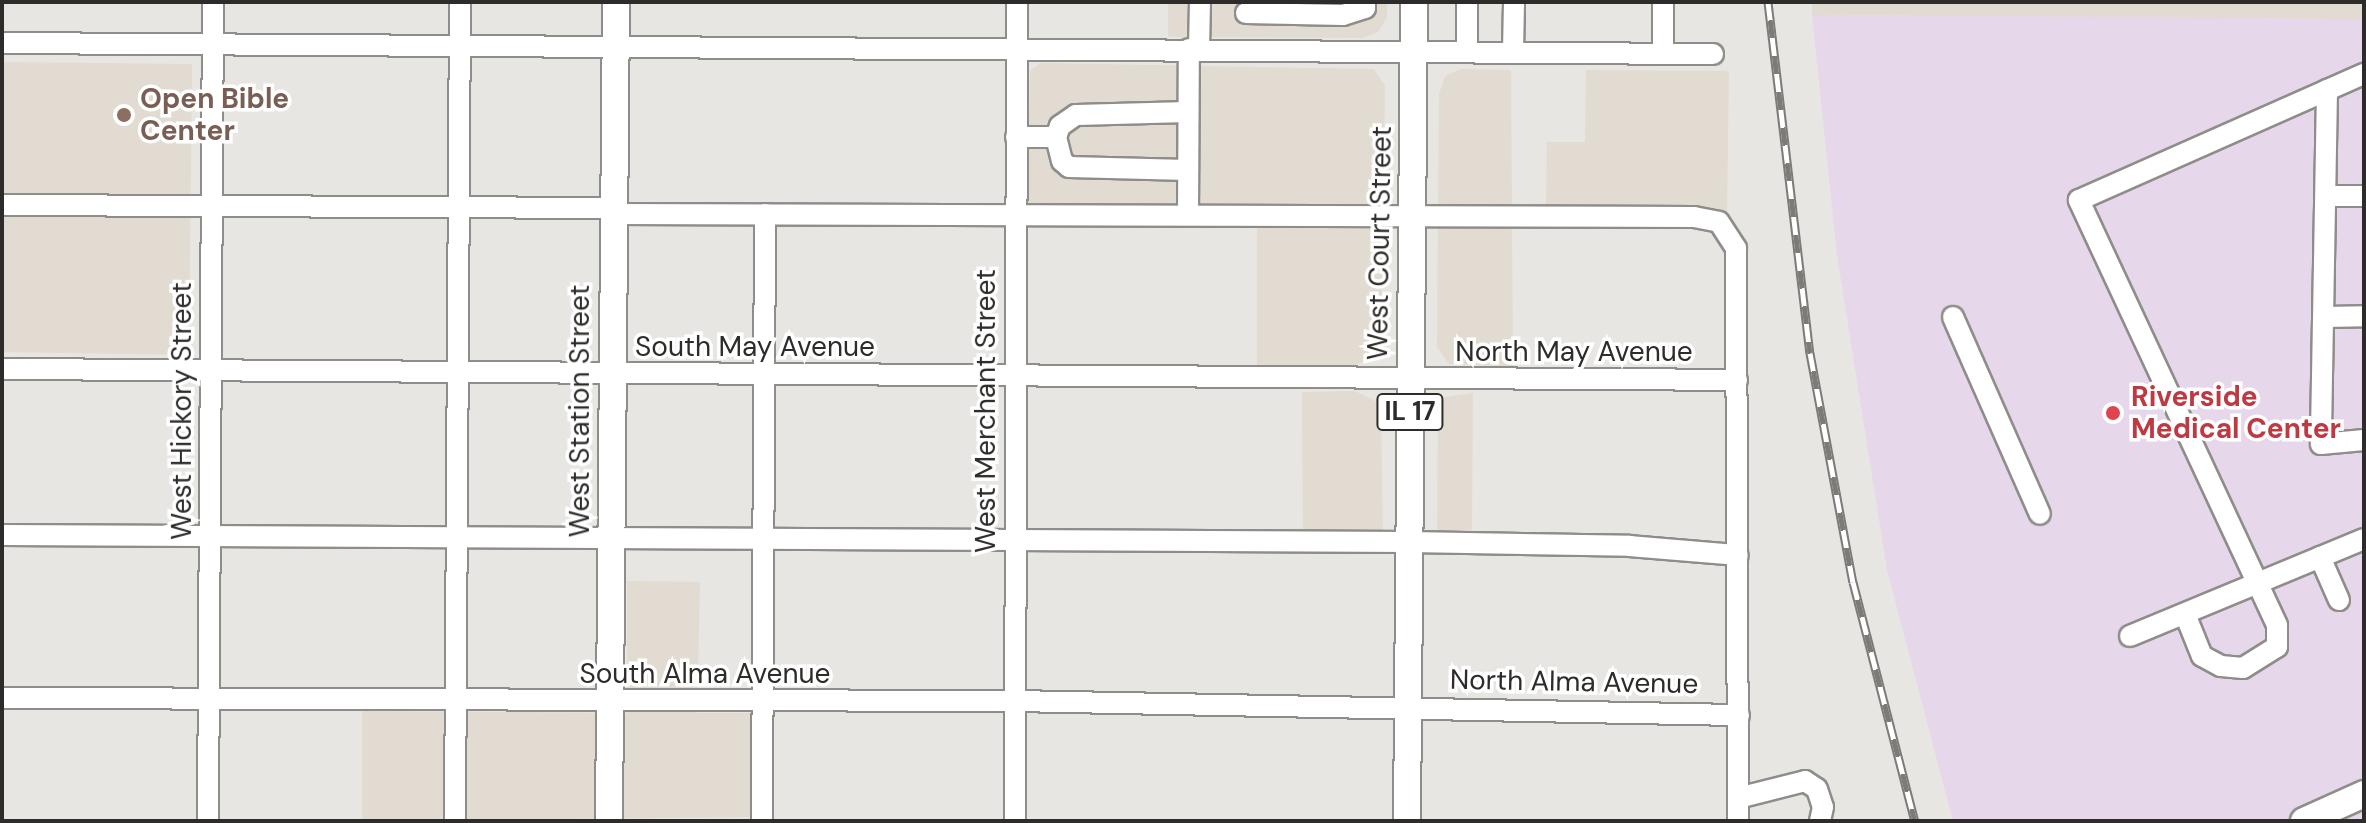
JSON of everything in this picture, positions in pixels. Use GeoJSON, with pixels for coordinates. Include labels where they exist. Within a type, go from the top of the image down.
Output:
{"type":"FeatureCollection","features":[{"type":"Feature","properties":{"kind":"main road","name":"West Station Street"},"geometry":{"type":"LineString","coordinates":[[609,821],[616,2]]}},
{"type":"Feature","properties":{"kind":"main road","name":"West Court Street"},"geometry":{"type":"LineString","coordinates":[[1407,821],[1414,2]]}},
{"type":"Feature","properties":{"kind":"main road"},"geometry":{"type":"LineString","coordinates":[[2304,821],[2364,794]]}},
{"type":"Feature","properties":{"kind":"street","name":"West Hickory Street"},"geometry":{"type":"LineString","coordinates":[[208,821],[213,2]]}},
{"type":"Feature","properties":{"kind":"street"},"geometry":{"type":"LineString","coordinates":[[455,821],[460,2]]}},
{"type":"Feature","properties":{"kind":"street","name":"West Merchant Street"},"geometry":{"type":"LineString","coordinates":[[1015,821],[1013,377],[1017,2]]}},
{"type":"Feature","properties":{"kind":"street"},"geometry":{"type":"LineString","coordinates":[[1188,215],[1188,112],[1200,2]]}},
{"type":"Feature","properties":{"kind":"street"},"geometry":{"type":"LineString","coordinates":[[1245,49],[1246,7],[1343,15],[1365,8],[1365,2]]}},
{"type":"Feature","properties":{"kind":"street"},"geometry":{"type":"LineString","coordinates":[[1467,2],[1467,50]]}},
{"type":"Feature","properties":{"kind":"street"},"geometry":{"type":"LineString","coordinates":[[1513,51],[1514,2]]}},
{"type":"Feature","properties":{"kind":"street"},"geometry":{"type":"LineString","coordinates":[[1663,2],[1663,53]]}},
{"type":"Feature","properties":{"kind":"street"},"geometry":{"type":"LineString","coordinates":[[1342,49],[1343,15]]}},
{"type":"Feature","properties":{"kind":"street"},"geometry":{"type":"LineString","coordinates":[[2,43],[1342,49],[1713,54]]}},
{"type":"Feature","properties":{"kind":"street"},"geometry":{"type":"LineString","coordinates":[[2185,614],[2202,656],[2221,666],[2243,668],[2261,661],[2277,647],[2280,633],[2079,200],[2364,74]]}},
{"type":"Feature","properties":{"kind":"street"},"geometry":{"type":"LineString","coordinates":[[2327,90],[2321,444],[2364,440]]}},
{"type":"Feature","properties":{"kind":"street"},"geometry":{"type":"LineString","coordinates":[[1188,112],[1076,115],[1060,126],[1056,137],[1062,161],[1069,167],[1188,170]]}},
{"type":"Feature","properties":{"kind":"street"},"geometry":{"type":"LineString","coordinates":[[1016,137],[1056,137]]}},
{"type":"Feature","properties":{"kind":"street"},"geometry":{"type":"LineString","coordinates":[[2326,196],[2364,196]]}},
{"type":"Feature","properties":{"kind":"street"},"geometry":{"type":"LineString","coordinates":[[2,205],[459,207],[765,214],[1412,216],[1719,222],[1736,248],[1738,821]]}},
{"type":"Feature","properties":{"kind":"street"},"geometry":{"type":"LineString","coordinates":[[762,821],[765,214]]}},
{"type":"Feature","properties":{"kind":"street"},"geometry":{"type":"LineString","coordinates":[[2325,317],[2364,316]]}},
{"type":"Feature","properties":{"kind":"street"},"geometry":{"type":"LineString","coordinates":[[1953,317],[2040,514]]}},
{"type":"Feature","properties":{"kind":"street","name":"South May Avenue"},"geometry":{"type":"LineString","coordinates":[[2,369],[1411,380]]}},
{"type":"Feature","properties":{"kind":"street","name":"North May Avenue"},"geometry":{"type":"LineString","coordinates":[[1411,380],[1737,380]]}},
{"type":"Feature","properties":{"kind":"street"},"geometry":{"type":"LineString","coordinates":[[2,535],[1409,542],[1630,546],[1738,555]]}},
{"type":"Feature","properties":{"kind":"street"},"geometry":{"type":"LineString","coordinates":[[2130,636],[2364,539]]}},
{"type":"Feature","properties":{"kind":"street"},"geometry":{"type":"LineString","coordinates":[[2320,557],[2339,600]]}},
{"type":"Feature","properties":{"kind":"street","name":"South Alma Avenue"},"geometry":{"type":"LineString","coordinates":[[2,698],[1014,701],[1407,706]]}},
{"type":"Feature","properties":{"kind":"street","name":"North Alma Avenue"},"geometry":{"type":"LineString","coordinates":[[1407,706],[1739,715]]}},
{"type":"Feature","properties":{"kind":"street"},"geometry":{"type":"LineString","coordinates":[[1738,798],[1805,781],[1817,789],[1823,807],[1820,821]]}},
{"type":"Feature","properties":{"kind":"shaded area"},"geometry":{"type":"Polygon","coordinates":[[[1168,2],[1387,2],[1387,17],[1378,32],[1363,38],[1168,37],[1168,2]]]}},
{"type":"Feature","properties":{"kind":"shaded area"},"geometry":{"type":"Polygon","coordinates":[[[1812,2],[2364,2],[2364,19],[1812,15],[1812,2]]]}},
{"type":"Feature","properties":{"kind":"shaded area","name":"Riverside Medical Center"},"geometry":{"type":"Polygon","coordinates":[[[1812,15],[2364,19],[2364,821],[1953,821],[1887,570],[1837,255],[1812,15]]]}},
{"type":"Feature","properties":{"kind":"shaded area"},"geometry":{"type":"Polygon","coordinates":[[[2,62],[192,64],[189,355],[2,352],[2,62]]]}},
{"type":"Feature","properties":{"kind":"shaded area"},"geometry":{"type":"Polygon","coordinates":[[[1040,63],[1374,69],[1385,86],[1381,356],[1355,365],[1257,365],[1257,220],[1028,216],[1030,71],[1040,63]]]}},
{"type":"Feature","properties":{"kind":"shaded area"},"geometry":{"type":"Polygon","coordinates":[[[1461,69],[1511,70],[1513,366],[1449,364],[1437,347],[1439,94],[1445,76],[1461,69]]]}},
{"type":"Feature","properties":{"kind":"shaded area"},"geometry":{"type":"Polygon","coordinates":[[[1586,70],[1729,71],[1727,214],[1546,212],[1547,142],[1585,142],[1586,70]]]}},
{"type":"Feature","properties":{"kind":"shaded area"},"geometry":{"type":"Polygon","coordinates":[[[1355,391],[1381,404],[1383,547],[1303,547],[1302,392],[1355,391]]]}},
{"type":"Feature","properties":{"kind":"shaded area"},"geometry":{"type":"Polygon","coordinates":[[[1473,393],[1472,538],[1437,539],[1438,414],[1445,397],[1473,393]]]}},
{"type":"Feature","properties":{"kind":"shaded area"},"geometry":{"type":"Polygon","coordinates":[[[627,581],[700,582],[697,713],[757,713],[758,817],[362,821],[362,711],[627,713],[627,581]]]}},
{"type":"Feature","properties":{"kind":"railway"},"geometry":{"type":"LineString","coordinates":[[1768,2],[1810,353],[1853,582],[1915,821]]}},
{"type":"Feature","properties":{"kind":"place","name":"Open Bible Center"},"geometry":{"type":"Point","coordinates":[124,115]}},
{"type":"Feature","properties":{"kind":"place","name":"Riverside Medical Center"},"geometry":{"type":"Point","coordinates":[2113,413]}}]}
